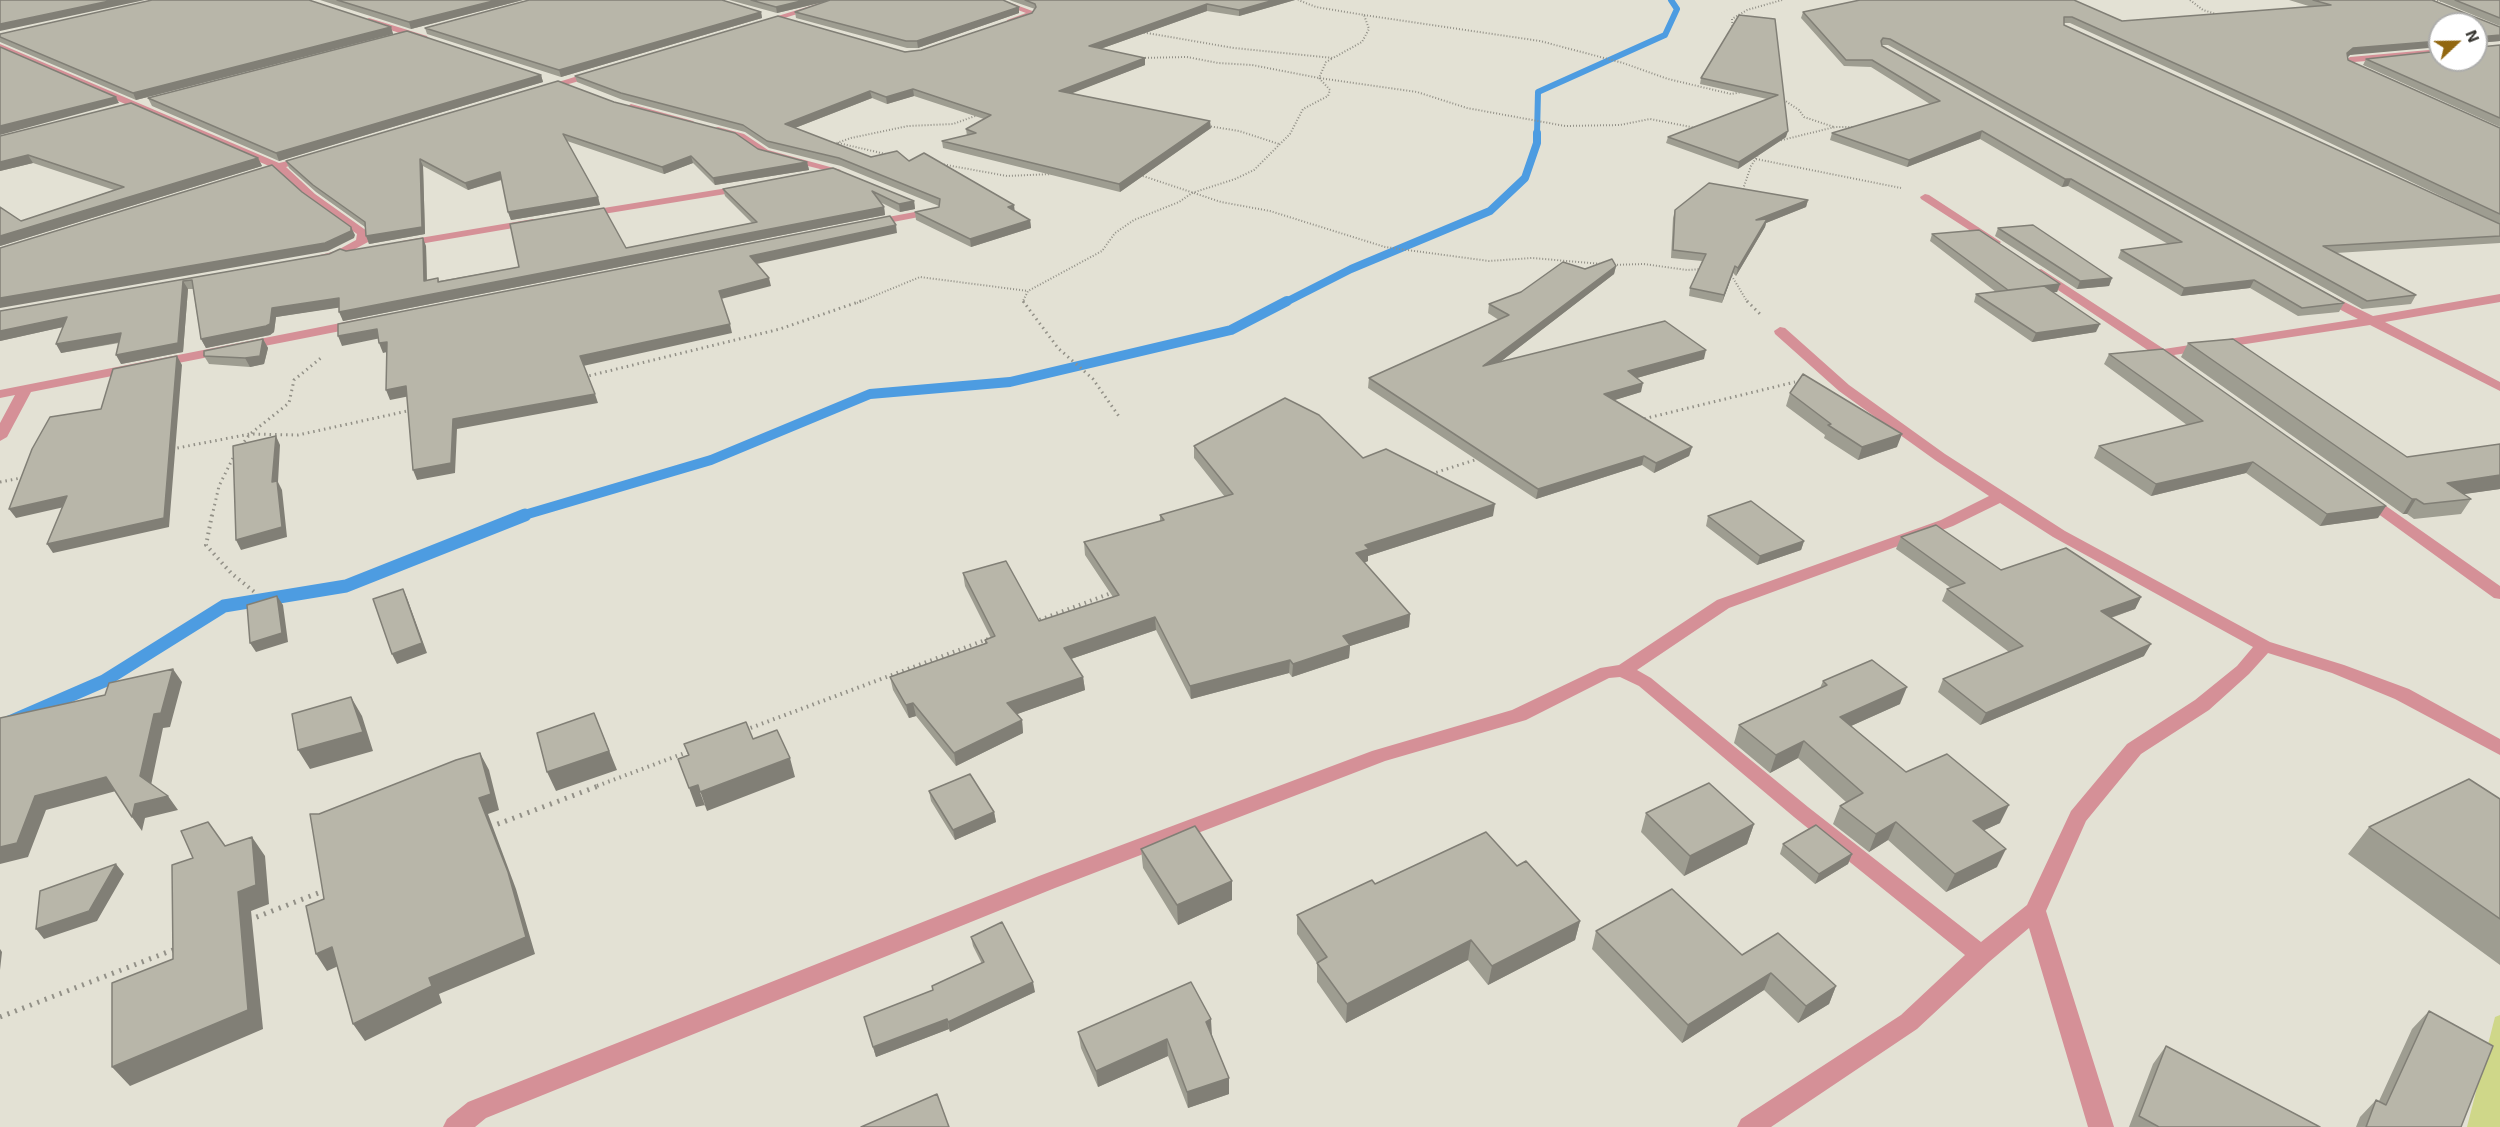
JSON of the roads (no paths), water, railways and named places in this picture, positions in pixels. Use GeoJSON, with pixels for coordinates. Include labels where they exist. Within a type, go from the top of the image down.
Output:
{"type":"FeatureCollection","features":[{"type":"Feature","properties":{"kind":"street"},"geometry":{"type":"LineString","coordinates":[[746,27],[838,0]]}},
{"type":"Feature","properties":{"kind":"street"},"geometry":{"type":"LineString","coordinates":[[995,0],[1031,12],[1029,15],[996,26]]}},
{"type":"Feature","properties":{"kind":"street"},"geometry":{"type":"LineString","coordinates":[[759,11],[802,23]]}},
{"type":"Feature","properties":{"kind":"street"},"geometry":{"type":"LineString","coordinates":[[358,17],[433,41]]}},
{"type":"Feature","properties":{"kind":"street"},"geometry":{"type":"LineString","coordinates":[[388,40],[433,28]]}},
{"type":"Feature","properties":{"kind":"street"},"geometry":{"type":"LineString","coordinates":[[0,47],[278,166],[312,196],[363,233],[362,242],[332,255]]}},
{"type":"Feature","properties":{"kind":"street"},"geometry":{"type":"LineString","coordinates":[[2372,76],[2350,65],[2350,60],[2428,53]]}},
{"type":"Feature","properties":{"kind":"street"},"geometry":{"type":"LineString","coordinates":[[529,93],[609,69]]}},
{"type":"Feature","properties":{"kind":"street"},"geometry":{"type":"LineString","coordinates":[[541,76],[582,90]]}},
{"type":"Feature","properties":{"kind":"street"},"geometry":{"type":"LineString","coordinates":[[124,108],[147,102]]}},
{"type":"Feature","properties":{"kind":"street"},"geometry":{"type":"LineString","coordinates":[[619,104],[741,136],[764,152],[842,173],[804,177]]}},
{"type":"Feature","properties":{"kind":"street"},"geometry":{"type":"LineString","coordinates":[[244,177],[323,153]]}},
{"type":"Feature","properties":{"kind":"street"},"geometry":{"type":"LineString","coordinates":[[572,216],[760,185]]}},
{"type":"Feature","properties":{"kind":"street"},"geometry":{"type":"LineString","coordinates":[[1925,197],[2005,249]]}},
{"type":"Feature","properties":{"kind":"street"},"geometry":{"type":"LineString","coordinates":[[854,227],[936,211],[914,202]]}},
{"type":"Feature","properties":{"kind":"street"},"geometry":{"type":"LineString","coordinates":[[394,245],[548,220]]}},
{"type":"Feature","properties":{"kind":"street"},"geometry":{"type":"LineString","coordinates":[[309,259],[371,249]]}},
{"type":"Feature","properties":{"kind":"street"},"geometry":{"type":"LineString","coordinates":[[2025,262],[2191,373]]}},
{"type":"Feature","properties":{"kind":"street"},"geometry":{"type":"LineString","coordinates":[[2317,292],[2500,387]]}},
{"type":"Feature","properties":{"kind":"street"},"geometry":{"type":"LineString","coordinates":[[2162,353],[2370,321],[2500,298]]}},
{"type":"Feature","properties":{"kind":"street"},"geometry":{"type":"LineString","coordinates":[[0,394],[375,321]]}},
{"type":"Feature","properties":{"kind":"street"},"geometry":{"type":"LineString","coordinates":[[1780,331],[1845,388],[1940,457],[2059,534],[2264,646],[2338,669],[2402,694],[2500,748]]}},
{"type":"Feature","properties":{"kind":"street"},"geometry":{"type":"LineString","coordinates":[[0,437],[26,388]]}},
{"type":"Feature","properties":{"kind":"street"},"geometry":{"type":"LineString","coordinates":[[2351,488],[2500,594]]}},
{"type":"Feature","properties":{"kind":"street"},"geometry":{"type":"LineString","coordinates":[[1623,671],[1723,604],[1947,523],[2001,496]]}},
{"type":"Feature","properties":{"kind":"street"},"geometry":{"type":"LineString","coordinates":[[1750,1127],[1909,1022],[1981,955],[2036,911],[2078,817],[2134,749],[2202,705],[2243,670],[2264,646]]}},
{"type":"Feature","properties":{"kind":"street"},"geometry":{"type":"LineString","coordinates":[[456,1127],[477,1110],[1047,882],[1379,756],[1519,715],[1606,672],[1623,671],[1645,682],[1801,812],[1981,955]]}},
{"type":"Feature","properties":{"kind":"street"},"geometry":{"type":"LineString","coordinates":[[2036,911],[2101,1127]]}},
{"type":"Feature","properties":{"kind":"waterway"},"geometry":{"type":"LineString","coordinates":[[1537,134],[1538,92],[1665,35],[1677,9],[1671,0]]}},
{"type":"Feature","properties":{"kind":"waterway"},"geometry":{"type":"LineString","coordinates":[[1284,303],[1351,269],[1490,211],[1525,178],[1537,143],[1537,134]]}},
{"type":"Feature","properties":{"kind":"waterway"},"geometry":{"type":"LineString","coordinates":[[521,516],[711,460],[870,394],[1010,382],[1231,330],[1287,301]]}},
{"type":"Feature","properties":{"kind":"waterway"},"geometry":{"type":"LineString","coordinates":[[0,726],[104,681],[224,606],[346,586],[525,515]]}}]}
